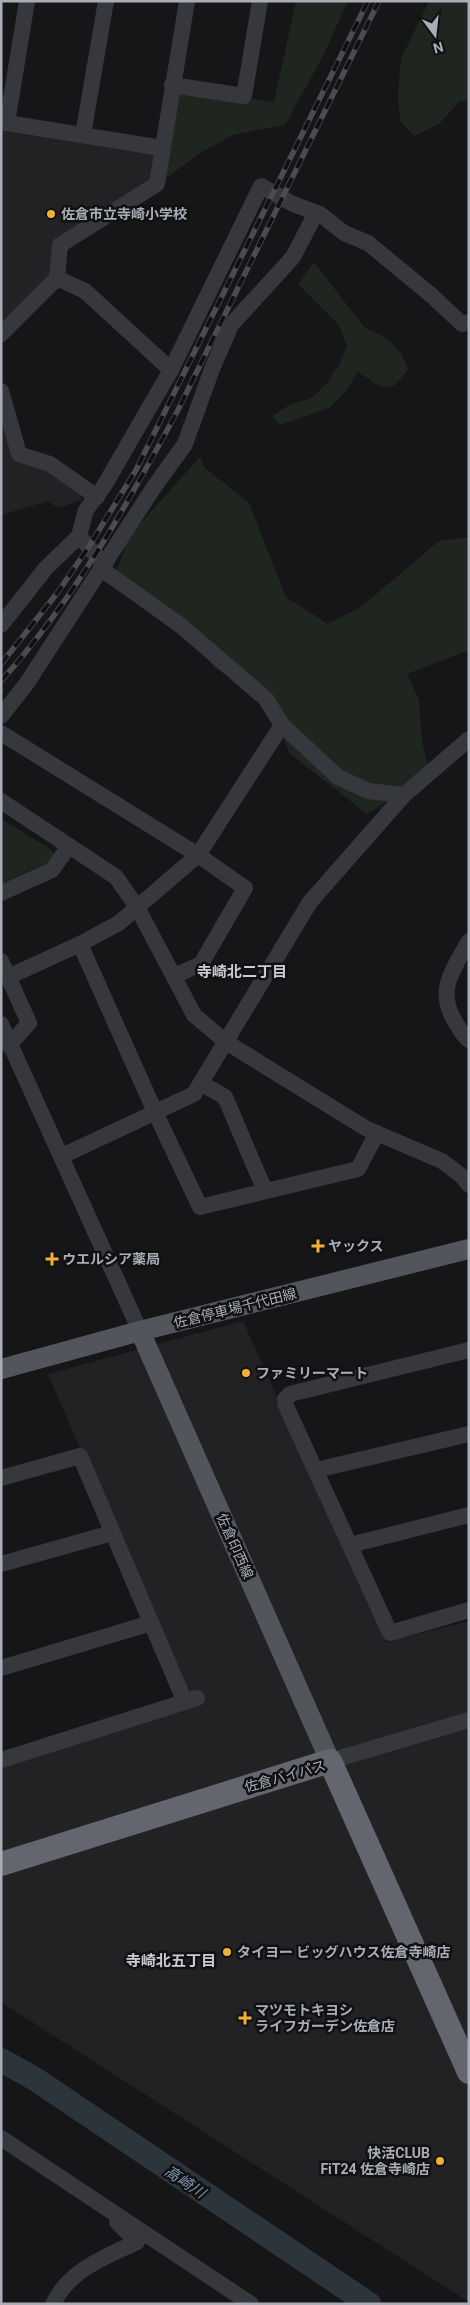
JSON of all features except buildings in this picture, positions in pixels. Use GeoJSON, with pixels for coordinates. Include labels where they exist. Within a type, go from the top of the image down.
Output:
{"type":"FeatureCollection","features":[{"type":"Feature","properties":{"kind":"highway","name":"佐倉バイパス"},"geometry":{"type":"LineString","coordinates":[[1,1864],[330,1761],[469,2072]]}},
{"type":"Feature","properties":{"kind":"main road","name":"佐倉停車場千代田線"},"geometry":{"type":"LineString","coordinates":[[1,1369],[140,1331],[469,1250]]}},
{"type":"Feature","properties":{"kind":"main road","name":"佐倉印西線"},"geometry":{"type":"LineString","coordinates":[[140,1331],[330,1761]]}},
{"type":"Feature","properties":{"kind":"street"},"geometry":{"type":"LineString","coordinates":[[27,1],[4,122],[162,148]]}},
{"type":"Feature","properties":{"kind":"street"},"geometry":{"type":"LineString","coordinates":[[83,135],[106,1]]}},
{"type":"Feature","properties":{"kind":"street"},"geometry":{"type":"LineString","coordinates":[[1,334],[57,278],[60,245],[157,184],[186,1]]}},
{"type":"Feature","properties":{"kind":"street"},"geometry":{"type":"LineString","coordinates":[[172,84],[244,96],[260,1]]}},
{"type":"Feature","properties":{"kind":"street"},"geometry":{"type":"LineString","coordinates":[[1,625],[46,568],[79,536],[86,510],[97,497],[172,370],[261,186],[292,204],[316,213],[344,233],[368,243],[431,295],[462,324],[469,322]]}},
{"type":"Feature","properties":{"kind":"street"},"geometry":{"type":"LineString","coordinates":[[1,716],[26,683],[104,567],[149,494],[185,444],[212,368],[231,325],[293,257],[316,213]]}},
{"type":"Feature","properties":{"kind":"street"},"geometry":{"type":"LineString","coordinates":[[57,278],[85,291],[172,370]]}},
{"type":"Feature","properties":{"kind":"street"},"geometry":{"type":"LineString","coordinates":[[1,391],[19,454],[50,464],[97,497]]}},
{"type":"Feature","properties":{"kind":"street"},"geometry":{"type":"LineString","coordinates":[[79,536],[107,573],[180,624],[266,699],[282,725],[338,777],[368,791],[404,795]]}},
{"type":"Feature","properties":{"kind":"street"},"geometry":{"type":"LineString","coordinates":[[8,977],[80,944],[119,923],[198,855],[282,725]]}},
{"type":"Feature","properties":{"kind":"street"},"geometry":{"type":"LineString","coordinates":[[1,733],[198,855],[245,888],[201,964],[174,976]]}},
{"type":"Feature","properties":{"kind":"street"},"geometry":{"type":"LineString","coordinates":[[62,1156],[194,1094],[310,902],[404,795],[469,739]]}},
{"type":"Feature","properties":{"kind":"street"},"geometry":{"type":"LineString","coordinates":[[1,802],[116,878],[137,907],[194,1015],[226,1042],[368,1130],[442,1161],[467,1178]]}},
{"type":"Feature","properties":{"kind":"street"},"geometry":{"type":"LineString","coordinates":[[1,893],[52,870],[68,846]]}},
{"type":"Feature","properties":{"kind":"street"},"geometry":{"type":"LineString","coordinates":[[469,941],[448,982],[445,996],[450,1013],[462,1034],[469,1040]]}},
{"type":"Feature","properties":{"kind":"street"},"geometry":{"type":"LineString","coordinates":[[80,944],[155,1112],[200,1206],[358,1169],[377,1133]]}},
{"type":"Feature","properties":{"kind":"street"},"geometry":{"type":"LineString","coordinates":[[1,961],[29,1023],[6,1044]]}},
{"type":"Feature","properties":{"kind":"street"},"geometry":{"type":"LineString","coordinates":[[1,1024],[6,1044],[62,1156],[140,1331]]}},
{"type":"Feature","properties":{"kind":"street"},"geometry":{"type":"LineString","coordinates":[[201,1083],[225,1097],[265,1191]]}},
{"type":"Feature","properties":{"kind":"street"},"geometry":{"type":"LineString","coordinates":[[469,1350],[284,1396],[286,1406],[390,1633],[469,1610]]}},
{"type":"Feature","properties":{"kind":"street"},"geometry":{"type":"LineString","coordinates":[[316,1470],[469,1434]]}},
{"type":"Feature","properties":{"kind":"street"},"geometry":{"type":"LineString","coordinates":[[1,1478],[80,1456],[151,1623],[191,1700],[1,1760]]}},
{"type":"Feature","properties":{"kind":"street"},"geometry":{"type":"LineString","coordinates":[[350,1544],[469,1515]]}},
{"type":"Feature","properties":{"kind":"street"},"geometry":{"type":"LineString","coordinates":[[1,1564],[112,1533]]}},
{"type":"Feature","properties":{"kind":"street"},"geometry":{"type":"LineString","coordinates":[[1,1668],[151,1623]]}},
{"type":"Feature","properties":{"kind":"street"},"geometry":{"type":"LineString","coordinates":[[330,1761],[469,1720]]}},
{"type":"Feature","properties":{"kind":"street"},"geometry":{"type":"LineString","coordinates":[[1,2138],[251,2304]]}},
{"type":"Feature","properties":{"kind":"street"},"geometry":{"type":"LineString","coordinates":[[53,2304],[65,2284],[85,2268],[136,2242],[110,2215],[106,2206]]}},
{"type":"Feature","properties":{"kind":"shaded area"},"geometry":{"type":"Polygon","coordinates":[[[296,1],[348,1],[324,54],[285,125],[232,135],[199,154],[162,181],[178,87],[274,102],[296,1]]]}},
{"type":"Feature","properties":{"kind":"shaded area"},"geometry":{"type":"Polygon","coordinates":[[[429,1],[469,1],[469,101],[460,101],[439,124],[414,136],[400,121],[398,95],[401,59],[429,1]]]}},
{"type":"Feature","properties":{"kind":"shaded area","name":"佐倉市立寺崎小学校"},"geometry":{"type":"Polygon","coordinates":[[[1,127],[153,153],[156,162],[154,177],[52,244],[53,275],[1,326],[1,127]]]}},
{"type":"Feature","properties":{"kind":"shaded area"},"geometry":{"type":"Polygon","coordinates":[[[314,262],[364,327],[388,339],[401,353],[408,369],[396,384],[390,387],[379,385],[358,372],[346,391],[329,408],[280,425],[272,416],[291,404],[312,398],[327,383],[340,363],[347,346],[338,324],[298,284],[314,262]]]}},
{"type":"Feature","properties":{"kind":"shaded area"},"geometry":{"type":"Polygon","coordinates":[[[1,413],[37,466],[78,490],[82,500],[58,508],[48,501],[1,515],[1,413]]]}},
{"type":"Feature","properties":{"kind":"shaded area"},"geometry":{"type":"Polygon","coordinates":[[[200,457],[204,467],[249,503],[286,597],[328,624],[362,606],[439,541],[469,537],[469,650],[407,674],[419,700],[422,741],[430,774],[367,814],[289,753],[268,696],[216,669],[176,622],[117,571],[129,536],[200,457]]]}},
{"type":"Feature","properties":{"kind":"shaded area"},"geometry":{"type":"Polygon","coordinates":[[[1,819],[52,850],[54,854],[46,863],[1,884],[1,819]]]}},
{"type":"Feature","properties":{"kind":"shaded area"},"geometry":{"type":"Polygon","coordinates":[[[243,1321],[386,1642],[469,1621],[469,2302],[1,2002],[1,1764],[191,1706],[48,1374],[243,1321]]]}},
{"type":"Feature","properties":{"kind":"waterway","name":"高崎川"},"geometry":{"type":"LineString","coordinates":[[1,2060],[35,2079],[369,2304]]}},
{"type":"Feature","properties":{"kind":"railway"},"geometry":{"type":"LineString","coordinates":[[1,664],[58,592],[88,548],[136,470],[368,1]]}},
{"type":"Feature","properties":{"kind":"railway"},"geometry":{"type":"LineString","coordinates":[[1,681],[76,585],[139,481],[178,410],[379,1]]}},
{"type":"Feature","properties":{"kind":"place","name":"佐倉市立寺崎小学校"},"geometry":{"type":"Point","coordinates":[51,214]}},
{"type":"Feature","properties":{"kind":"place","name":"ヤックス"},"geometry":{"type":"Point","coordinates":[318,1246]}},
{"type":"Feature","properties":{"kind":"place","name":"ウエルシア薬局"},"geometry":{"type":"Point","coordinates":[52,1259]}},
{"type":"Feature","properties":{"kind":"place","name":"ファミリーマート"},"geometry":{"type":"Point","coordinates":[246,1373]}},
{"type":"Feature","properties":{"kind":"place","name":"タイヨー ビッグハウス佐倉寺崎店"},"geometry":{"type":"Point","coordinates":[227,1952]}},
{"type":"Feature","properties":{"kind":"place","name":"マツモトキヨシ ライフガーデン佐倉店"},"geometry":{"type":"Point","coordinates":[245,2018]}},
{"type":"Feature","properties":{"kind":"place","name":"快活CLUB FiT24 佐倉寺崎店"},"geometry":{"type":"Point","coordinates":[440,2161]}},
{"type":"Feature","properties":{"kind":"district","name":"寺崎北二丁目"},"geometry":{"type":"Point","coordinates":[242,972]}},
{"type":"Feature","properties":{"kind":"district","name":"寺崎北五丁目"},"geometry":{"type":"Point","coordinates":[171,1961]}}]}
